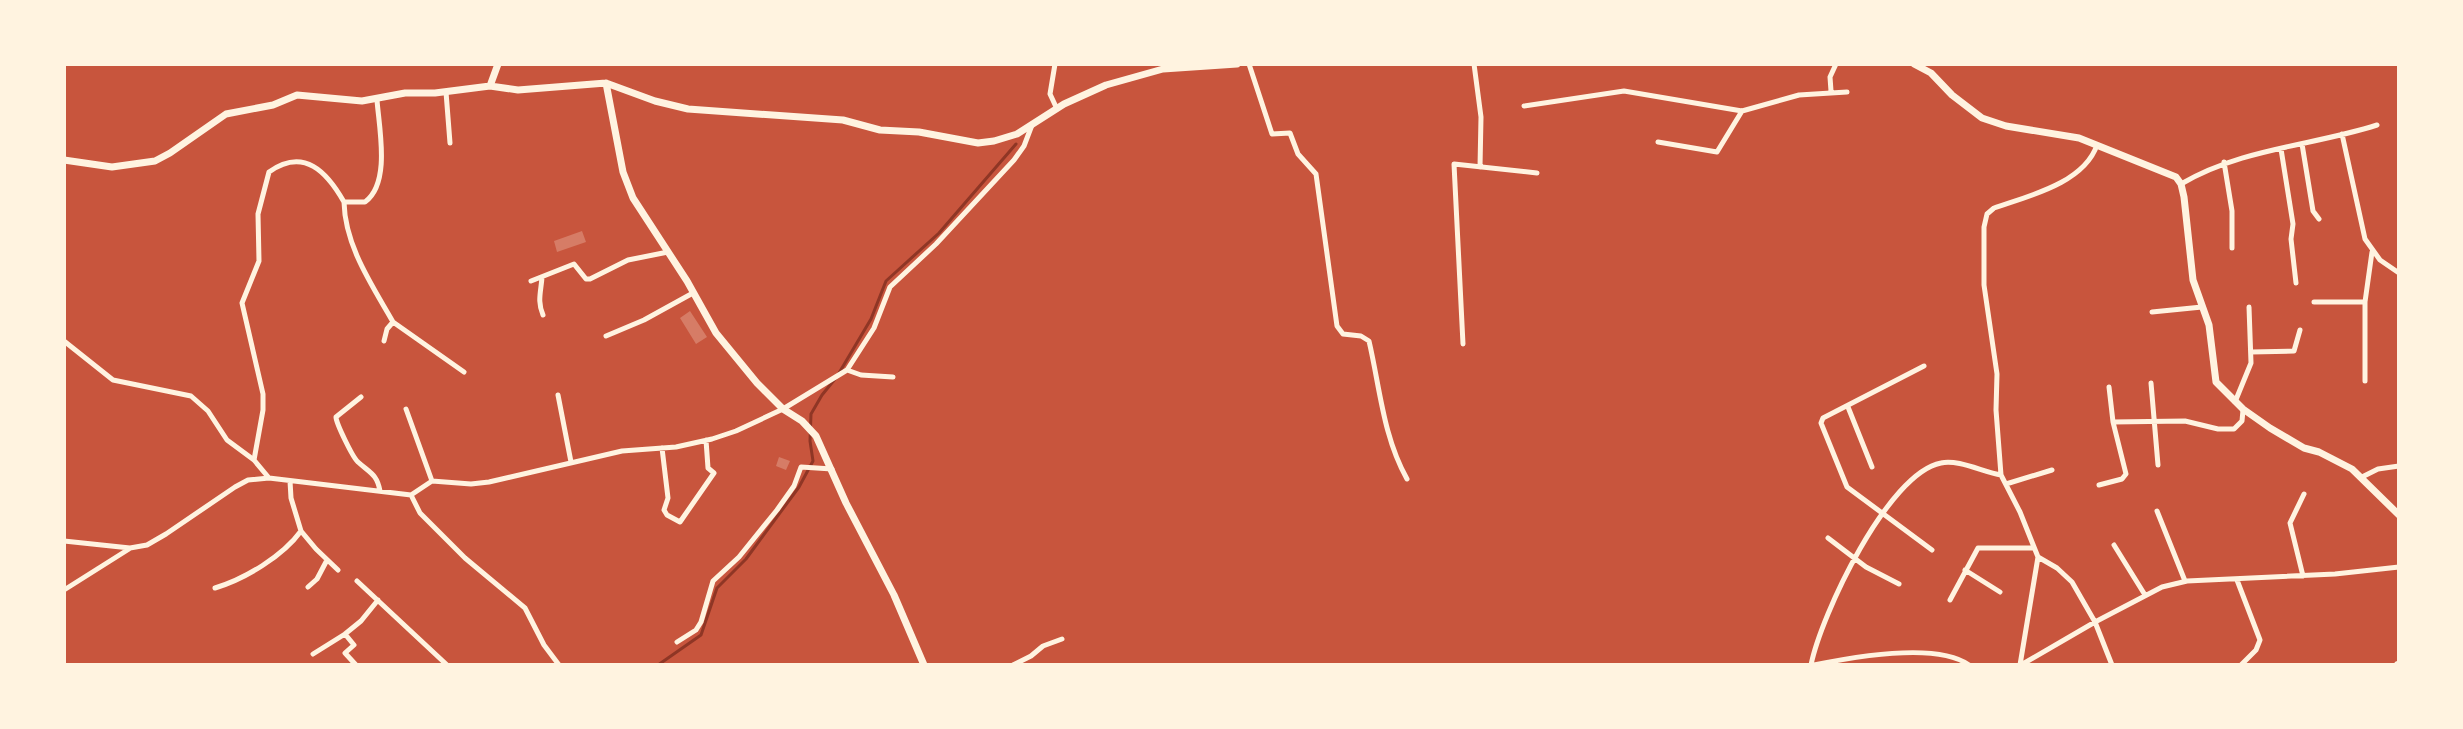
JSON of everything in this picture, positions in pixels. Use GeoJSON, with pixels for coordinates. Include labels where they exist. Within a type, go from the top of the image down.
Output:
{"type":"FeatureCollection","features":[{"type":"Feature","properties":{"kind":"street"},"geometry":{"type":"LineString","coordinates":[[490,86],[498,64]]}},
{"type":"Feature","properties":{"kind":"street"},"geometry":{"type":"LineString","coordinates":[[1055,64],[1050,94],[1057,109]]}},
{"type":"Feature","properties":{"kind":"street"},"geometry":{"type":"LineString","coordinates":[[64,160],[112,167],[155,161],[226,114],[273,105],[297,95],[377,100],[405,93],[490,86],[518,90],[606,83],[688,109],[843,120],[880,130],[919,132],[978,143],[1005,138],[1106,85],[1176,66],[1237,64]]}},
{"type":"Feature","properties":{"kind":"street"},"geometry":{"type":"LineString","coordinates":[[1249,64],[1272,134],[1290,133],[1298,154],[1316,174],[1337,326],[1343,334],[1361,336],[1369,341],[1384,418],[1396,459],[1407,479]]}},
{"type":"Feature","properties":{"kind":"street"},"geometry":{"type":"LineString","coordinates":[[1474,64],[1481,117],[1480,167]]}},
{"type":"Feature","properties":{"kind":"street"},"geometry":{"type":"LineString","coordinates":[[1831,91],[1830,77],[1836,64]]}},
{"type":"Feature","properties":{"kind":"street"},"geometry":{"type":"LineString","coordinates":[[1914,64],[1931,73],[1952,95],[1982,118],[2006,126],[2079,138],[2170,173],[2181,184],[2190,263],[2209,325],[2216,382],[2243,409],[2298,445],[2319,452],[2362,477],[2399,515]]}},
{"type":"Feature","properties":{"kind":"street"},"geometry":{"type":"LineString","coordinates":[[606,83],[623,172],[633,198],[716,333],[757,383],[816,436],[846,503],[894,595],[924,665]]}},
{"type":"Feature","properties":{"kind":"street"},"geometry":{"type":"LineString","coordinates":[[1524,106],[1624,91],[1742,111],[1799,95],[1847,92]]}},
{"type":"Feature","properties":{"kind":"street"},"geometry":{"type":"LineString","coordinates":[[446,92],[450,143]]}},
{"type":"Feature","properties":{"kind":"street"},"geometry":{"type":"LineString","coordinates":[[344,202],[365,202],[377,189],[381,146],[377,100]]}},
{"type":"Feature","properties":{"kind":"street"},"geometry":{"type":"LineString","coordinates":[[1658,142],[1717,152],[1742,111]]}},
{"type":"Feature","properties":{"kind":"street"},"geometry":{"type":"LineString","coordinates":[[64,541],[130,548],[147,545],[248,480],[269,478],[411,495],[432,481],[489,482],[622,451],[662,448],[736,431],[783,409],[847,370],[874,328],[890,287],[936,244],[1014,160],[1033,124]]}},
{"type":"Feature","properties":{"kind":"street"},"geometry":{"type":"LineString","coordinates":[[2181,184],[2207,168],[2241,156],[2351,134],[2377,125]]}},
{"type":"Feature","properties":{"kind":"street"},"geometry":{"type":"LineString","coordinates":[[2342,134],[2365,239],[2372,251],[2399,273]]}},
{"type":"Feature","properties":{"kind":"street"},"geometry":{"type":"LineString","coordinates":[[2098,144],[2094,155],[2082,167],[2055,186],[1994,208],[1987,214],[1984,227],[1984,285],[1997,374],[1996,410],[2001,475],[2038,557],[2064,573],[2095,622],[2112,665]]}},
{"type":"Feature","properties":{"kind":"street"},"geometry":{"type":"LineString","coordinates":[[2302,144],[2313,211],[2319,219]]}},
{"type":"Feature","properties":{"kind":"street"},"geometry":{"type":"LineString","coordinates":[[2281,149],[2293,224],[2291,239],[2296,283]]}},
{"type":"Feature","properties":{"kind":"street"},"geometry":{"type":"LineString","coordinates":[[254,460],[263,394],[242,303],[259,261],[258,214],[269,172],[279,165],[307,162],[316,166],[336,188],[344,202],[351,244],[393,322],[464,372]]}},
{"type":"Feature","properties":{"kind":"street"},"geometry":{"type":"LineString","coordinates":[[2224,162],[2232,211],[2232,248]]}},
{"type":"Feature","properties":{"kind":"street"},"geometry":{"type":"LineString","coordinates":[[1463,344],[1454,164],[1537,173]]}},
{"type":"Feature","properties":{"kind":"street"},"geometry":{"type":"LineString","coordinates":[[2365,381],[2365,302],[2372,251]]}},
{"type":"Feature","properties":{"kind":"street"},"geometry":{"type":"LineString","coordinates":[[531,281],[574,264],[586,279],[590,279],[628,260],[668,252]]}},
{"type":"Feature","properties":{"kind":"street"},"geometry":{"type":"LineString","coordinates":[[542,277],[539,306],[543,315]]}},
{"type":"Feature","properties":{"kind":"street"},"geometry":{"type":"LineString","coordinates":[[606,336],[644,320],[693,293]]}},
{"type":"Feature","properties":{"kind":"street"},"geometry":{"type":"LineString","coordinates":[[2314,302],[2365,302]]}},
{"type":"Feature","properties":{"kind":"street"},"geometry":{"type":"LineString","coordinates":[[2152,312],[2203,307]]}},
{"type":"Feature","properties":{"kind":"street"},"geometry":{"type":"LineString","coordinates":[[2235,402],[2250,367],[2249,307]]}},
{"type":"Feature","properties":{"kind":"street"},"geometry":{"type":"LineString","coordinates":[[384,341],[387,329],[393,322]]}},
{"type":"Feature","properties":{"kind":"street"},"geometry":{"type":"LineString","coordinates":[[2251,352],[2294,351],[2300,330]]}},
{"type":"Feature","properties":{"kind":"street"},"geometry":{"type":"LineString","coordinates":[[64,341],[113,380],[191,396],[208,411],[227,440],[254,460],[269,478]]}},
{"type":"Feature","properties":{"kind":"street"},"geometry":{"type":"LineString","coordinates":[[1924,366],[1823,418],[1821,423],[1847,487],[1932,550]]}},
{"type":"Feature","properties":{"kind":"street"},"geometry":{"type":"LineString","coordinates":[[847,370],[861,375],[893,377]]}},
{"type":"Feature","properties":{"kind":"street"},"geometry":{"type":"LineString","coordinates":[[2151,383],[2158,465]]}},
{"type":"Feature","properties":{"kind":"street"},"geometry":{"type":"LineString","coordinates":[[2099,485],[2122,479],[2126,474],[2113,422],[2109,387]]}},
{"type":"Feature","properties":{"kind":"street"},"geometry":{"type":"LineString","coordinates":[[558,395],[571,462]]}},
{"type":"Feature","properties":{"kind":"street"},"geometry":{"type":"LineString","coordinates":[[361,397],[336,417],[336,421],[347,438],[352,455],[378,479],[380,491]]}},
{"type":"Feature","properties":{"kind":"street"},"geometry":{"type":"LineString","coordinates":[[1848,407],[1872,467]]}},
{"type":"Feature","properties":{"kind":"street"},"geometry":{"type":"LineString","coordinates":[[406,409],[432,481]]}},
{"type":"Feature","properties":{"kind":"street"},"geometry":{"type":"LineString","coordinates":[[2113,422],[2185,421],[2218,429],[2234,429],[2242,421],[2243,409]]}},
{"type":"Feature","properties":{"kind":"street"},"geometry":{"type":"LineString","coordinates":[[662,448],[668,498],[664,510],[680,522],[714,473],[708,468],[706,440]]}},
{"type":"Feature","properties":{"kind":"street"},"geometry":{"type":"LineString","coordinates":[[1969,665],[1957,656],[1938,653],[1855,657],[1812,665],[1827,611],[1854,558],[1913,478],[1928,467],[1944,462],[2001,475]]}},
{"type":"Feature","properties":{"kind":"street"},"geometry":{"type":"LineString","coordinates":[[677,642],[696,630],[713,581],[758,534],[794,486],[798,470],[806,466],[832,469]]}},
{"type":"Feature","properties":{"kind":"street"},"geometry":{"type":"LineString","coordinates":[[2362,477],[2378,469],[2399,466]]}},
{"type":"Feature","properties":{"kind":"street"},"geometry":{"type":"LineString","coordinates":[[2006,484],[2052,470]]}},
{"type":"Feature","properties":{"kind":"street"},"geometry":{"type":"LineString","coordinates":[[290,481],[291,498],[301,531],[338,570]]}},
{"type":"Feature","properties":{"kind":"street"},"geometry":{"type":"LineString","coordinates":[[2303,576],[2290,523],[2304,494]]}},
{"type":"Feature","properties":{"kind":"street"},"geometry":{"type":"LineString","coordinates":[[411,495],[420,513],[465,558],[525,608],[544,645],[559,665]]}},
{"type":"Feature","properties":{"kind":"street"},"geometry":{"type":"LineString","coordinates":[[2157,511],[2185,581]]}},
{"type":"Feature","properties":{"kind":"street"},"geometry":{"type":"LineString","coordinates":[[215,588],[230,584],[263,563],[291,544],[301,531]]}},
{"type":"Feature","properties":{"kind":"street"},"geometry":{"type":"LineString","coordinates":[[1828,538],[1854,558],[1899,584]]}},
{"type":"Feature","properties":{"kind":"street"},"geometry":{"type":"LineString","coordinates":[[2114,545],[2145,595]]}},
{"type":"Feature","properties":{"kind":"street"},"geometry":{"type":"LineString","coordinates":[[64,590],[130,548]]}},
{"type":"Feature","properties":{"kind":"street"},"geometry":{"type":"LineString","coordinates":[[1950,600],[1978,548],[2033,548]]}},
{"type":"Feature","properties":{"kind":"street"},"geometry":{"type":"LineString","coordinates":[[2020,665],[2038,557]]}},
{"type":"Feature","properties":{"kind":"street"},"geometry":{"type":"LineString","coordinates":[[308,587],[317,579],[327,560]]}},
{"type":"Feature","properties":{"kind":"street"},"geometry":{"type":"LineString","coordinates":[[2020,665],[2145,595],[2185,581],[2303,576],[2399,567]]}},
{"type":"Feature","properties":{"kind":"street"},"geometry":{"type":"LineString","coordinates":[[1965,570],[2000,592]]}},
{"type":"Feature","properties":{"kind":"street"},"geometry":{"type":"LineString","coordinates":[[2237,580],[2260,640],[2256,650],[2241,665]]}},
{"type":"Feature","properties":{"kind":"street"},"geometry":{"type":"LineString","coordinates":[[357,581],[447,665]]}},
{"type":"Feature","properties":{"kind":"street"},"geometry":{"type":"LineString","coordinates":[[313,654],[361,621],[378,600]]}},
{"type":"Feature","properties":{"kind":"street"},"geometry":{"type":"LineString","coordinates":[[345,634],[354,645],[345,653],[356,665]]}},
{"type":"Feature","properties":{"kind":"street"},"geometry":{"type":"LineString","coordinates":[[1013,665],[1043,646],[1062,639]]}},
{"type":"Feature","properties":{"kind":"building"},"geometry":{"type":"Polygon","coordinates":[[[582,231],[586,242],[557,252],[554,241],[582,231]]]}},
{"type":"Feature","properties":{"kind":"building"},"geometry":{"type":"Polygon","coordinates":[[[690,311],[707,337],[696,344],[680,318],[690,311]]]}},
{"type":"Feature","properties":{"kind":"building"},"geometry":{"type":"Polygon","coordinates":[[[779,457],[790,461],[786,470],[776,466],[779,457]]]}},
{"type":"Feature","properties":{"kind":"waterway"},"geometry":{"type":"LineString","coordinates":[[839,373],[871,319],[886,281],[939,233],[1016,144]]}},
{"type":"Feature","properties":{"kind":"waterway"},"geometry":{"type":"LineString","coordinates":[[658,665],[701,635],[717,588],[746,559],[799,487],[813,461],[811,414],[835,379]]}}]}
